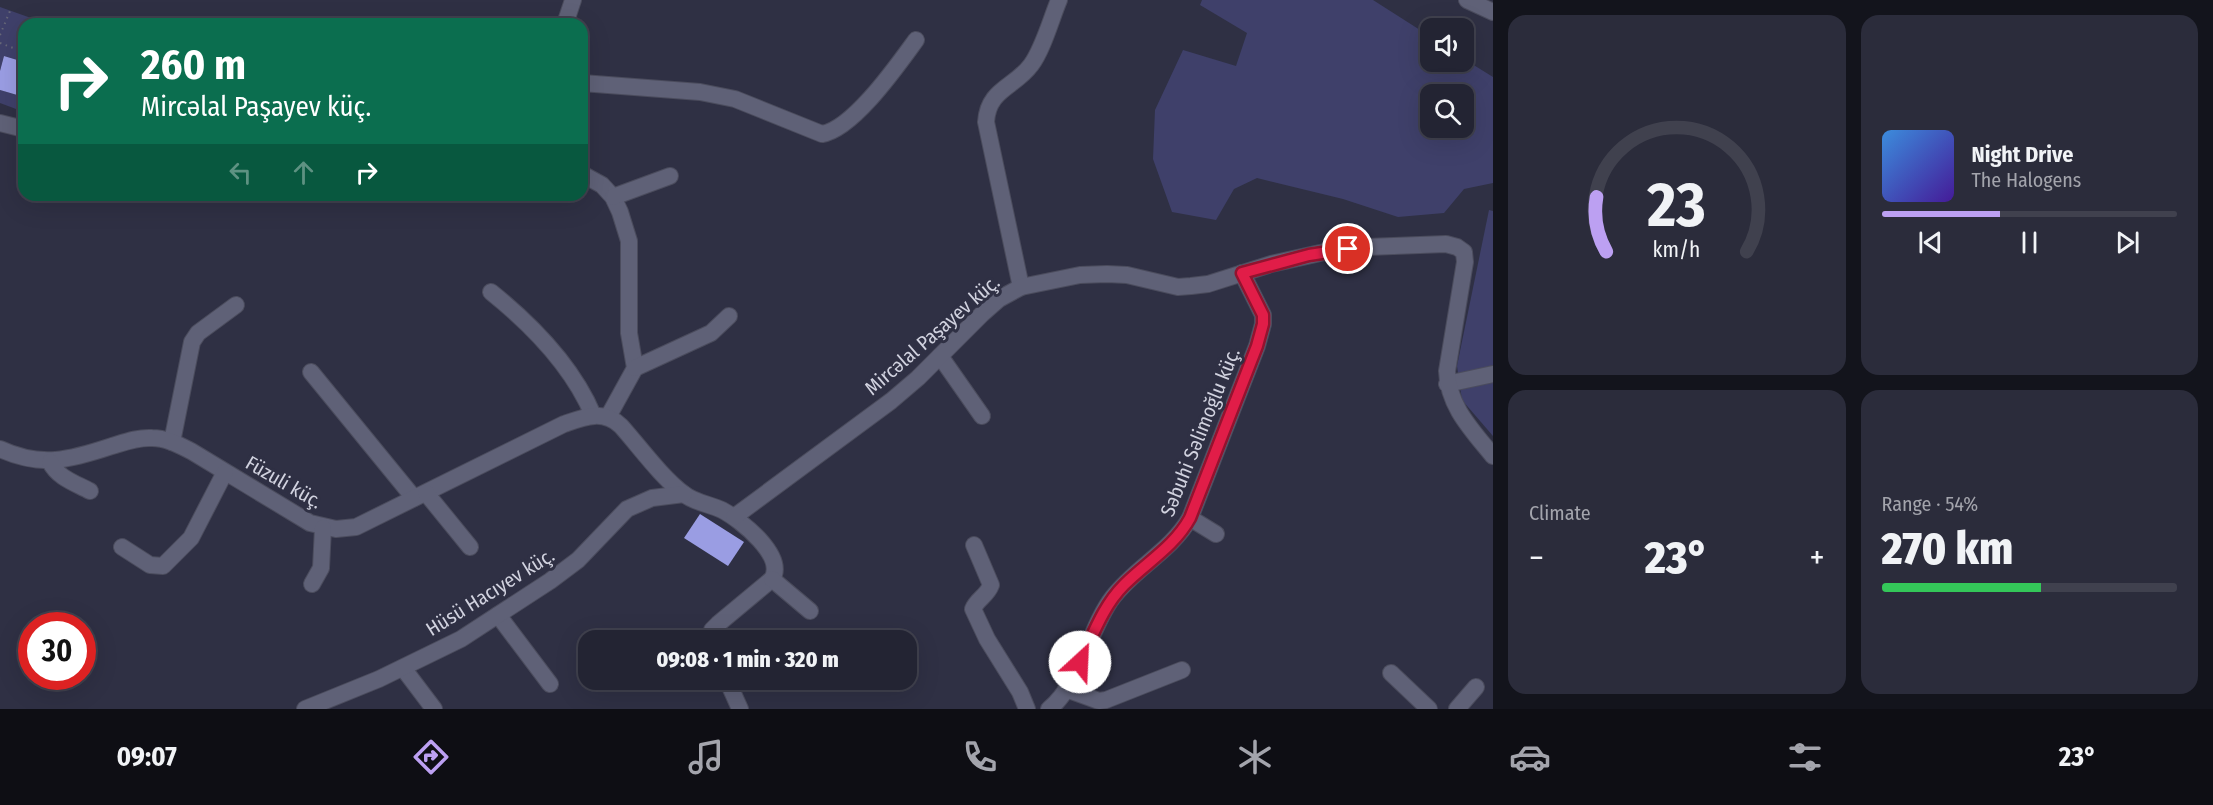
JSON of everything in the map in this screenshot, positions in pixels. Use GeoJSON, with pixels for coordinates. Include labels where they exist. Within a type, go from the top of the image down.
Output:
{"type":"FeatureCollection","features":[{"type":"Feature","properties":{"kind":"street"},"geometry":{"type":"LineString","coordinates":[[567,18],[573,0]]}},
{"type":"Feature","properties":{"kind":"street"},"geometry":{"type":"LineString","coordinates":[[1021,287],[986,122],[987,110],[993,98],[1031,65],[1059,0]]}},
{"type":"Feature","properties":{"kind":"street"},"geometry":{"type":"LineString","coordinates":[[1467,0],[1493,12]]}},
{"type":"Feature","properties":{"kind":"street"},"geometry":{"type":"LineString","coordinates":[[588,83],[719,95],[735,99],[822,134],[831,132],[870,101],[916,40]]}},
{"type":"Feature","properties":{"kind":"street"},"geometry":{"type":"LineString","coordinates":[[0,123],[18,128]]}},
{"type":"Feature","properties":{"kind":"street"},"geometry":{"type":"LineString","coordinates":[[614,197],[670,176]]}},
{"type":"Feature","properties":{"kind":"street"},"geometry":{"type":"LineString","coordinates":[[588,177],[602,185],[614,197],[629,241],[629,333],[635,368]]}},
{"type":"Feature","properties":{"kind":"street","name":"Mircəlal Paşayev küç."},"geometry":{"type":"LineString","coordinates":[[734,517],[891,401],[999,299],[1021,287],[1080,275],[1107,274],[1136,276],[1178,287],[1191,286],[1208,284],[1271,264],[1329,251],[1367,247],[1446,244],[1464,252],[1466,262],[1447,371],[1447,384],[1452,401],[1461,417],[1493,456]]}},
{"type":"Feature","properties":{"kind":"street","name":"Səbuhi Səlimoğlu küç."},"geometry":{"type":"LineString","coordinates":[[1049,709],[1066,689],[1102,614],[1113,597],[1171,545],[1182,533],[1190,518],[1257,346],[1263,324],[1263,315],[1242,273]]}},
{"type":"Feature","properties":{"kind":"street"},"geometry":{"type":"LineString","coordinates":[[491,292],[516,312],[547,344],[587,401],[601,416],[621,426],[684,494],[734,517],[768,550],[774,559],[776,573],[772,579],[712,630]]}},
{"type":"Feature","properties":{"kind":"street"},"geometry":{"type":"LineString","coordinates":[[172,442],[192,342],[198,333],[236,305]]}},
{"type":"Feature","properties":{"kind":"street"},"geometry":{"type":"LineString","coordinates":[[601,416],[635,368],[711,333],[729,316]]}},
{"type":"Feature","properties":{"kind":"street"},"geometry":{"type":"LineString","coordinates":[[940,356],[982,416]]}},
{"type":"Feature","properties":{"kind":"street"},"geometry":{"type":"LineString","coordinates":[[311,372],[420,495],[471,547]]}},
{"type":"Feature","properties":{"kind":"street"},"geometry":{"type":"LineString","coordinates":[[1447,384],[1493,374]]}},
{"type":"Feature","properties":{"kind":"street","name":"Füzuli küç."},"geometry":{"type":"LineString","coordinates":[[0,448],[29,459],[50,462],[75,458],[138,438],[154,438],[172,442],[310,523],[323,528],[336,529],[356,527],[564,424],[601,416]]}},
{"type":"Feature","properties":{"kind":"street"},"geometry":{"type":"LineString","coordinates":[[50,462],[55,472],[90,491]]}},
{"type":"Feature","properties":{"kind":"street"},"geometry":{"type":"LineString","coordinates":[[122,547],[150,565],[163,566],[191,538],[225,472]]}},
{"type":"Feature","properties":{"kind":"street","name":"Hüsü Hacıyev küç."},"geometry":{"type":"LineString","coordinates":[[305,709],[403,668],[461,639],[578,560],[627,509],[652,498],[684,494]]}},
{"type":"Feature","properties":{"kind":"street"},"geometry":{"type":"LineString","coordinates":[[1190,518],[1216,534]]}},
{"type":"Feature","properties":{"kind":"street"},"geometry":{"type":"LineString","coordinates":[[312,584],[321,568],[323,528]]}},
{"type":"Feature","properties":{"kind":"street"},"geometry":{"type":"LineString","coordinates":[[974,545],[991,585],[989,592],[976,601],[973,609],[987,639],[1020,692],[1027,709]]}},
{"type":"Feature","properties":{"kind":"street"},"geometry":{"type":"LineString","coordinates":[[772,579],[810,611]]}},
{"type":"Feature","properties":{"kind":"street"},"geometry":{"type":"LineString","coordinates":[[498,615],[550,684]]}},
{"type":"Feature","properties":{"kind":"street"},"geometry":{"type":"LineString","coordinates":[[403,668],[434,709]]}},
{"type":"Feature","properties":{"kind":"street"},"geometry":{"type":"LineString","coordinates":[[1066,689],[1099,701],[1106,700],[1182,669]]}},
{"type":"Feature","properties":{"kind":"street"},"geometry":{"type":"LineString","coordinates":[[1391,673],[1429,709]]}},
{"type":"Feature","properties":{"kind":"street"},"geometry":{"type":"LineString","coordinates":[[1457,709],[1476,687]]}},
{"type":"Feature","properties":{"kind":"street"},"geometry":{"type":"LineString","coordinates":[[730,690],[735,707]]}},
{"type":"Feature","properties":{"kind":"path"},"geometry":{"type":"LineString","coordinates":[[0,35],[10,11]]}},
{"type":"Feature","properties":{"kind":"path"},"geometry":{"type":"LineString","coordinates":[[0,43],[18,49]]}},
{"type":"Feature","properties":{"kind":"shaded area"},"geometry":{"type":"Polygon","coordinates":[[[1202,0],[1373,0],[1420,30],[1420,72],[1474,72],[1474,65],[1493,77],[1493,183],[1464,189],[1444,213],[1398,217],[1343,199],[1257,178],[1234,189],[1216,220],[1172,212],[1153,159],[1155,110],[1183,50],[1236,66],[1247,33],[1200,5],[1202,0]]]}},
{"type":"Feature","properties":{"kind":"shaded area"},"geometry":{"type":"Polygon","coordinates":[[[0,7],[31,18],[18,18],[18,60],[4,56],[0,71],[0,7]]]}},
{"type":"Feature","properties":{"kind":"shaded area"},"geometry":{"type":"Polygon","coordinates":[[[0,90],[18,95],[18,110],[0,103],[0,90]]]}},
{"type":"Feature","properties":{"kind":"shaded area"},"geometry":{"type":"Polygon","coordinates":[[[1489,210],[1493,211],[1493,436],[1462,400],[1457,366],[1489,210]]]}},
{"type":"Feature","properties":{"kind":"building"},"geometry":{"type":"Polygon","coordinates":[[[4,56],[18,60],[18,95],[0,90],[0,71],[4,56]]]}},
{"type":"Feature","properties":{"kind":"building"},"geometry":{"type":"Polygon","coordinates":[[[700,514],[744,542],[728,566],[684,538],[700,514]]]}},
{"type":"Feature","properties":{"kind":"route"},"geometry":{"type":"LineString","coordinates":[[1080,662],[1102,614],[1113,597],[1171,545],[1182,533],[1190,518],[1257,346],[1263,324],[1263,315],[1242,273],[1309,255],[1348,249]]}}]}
